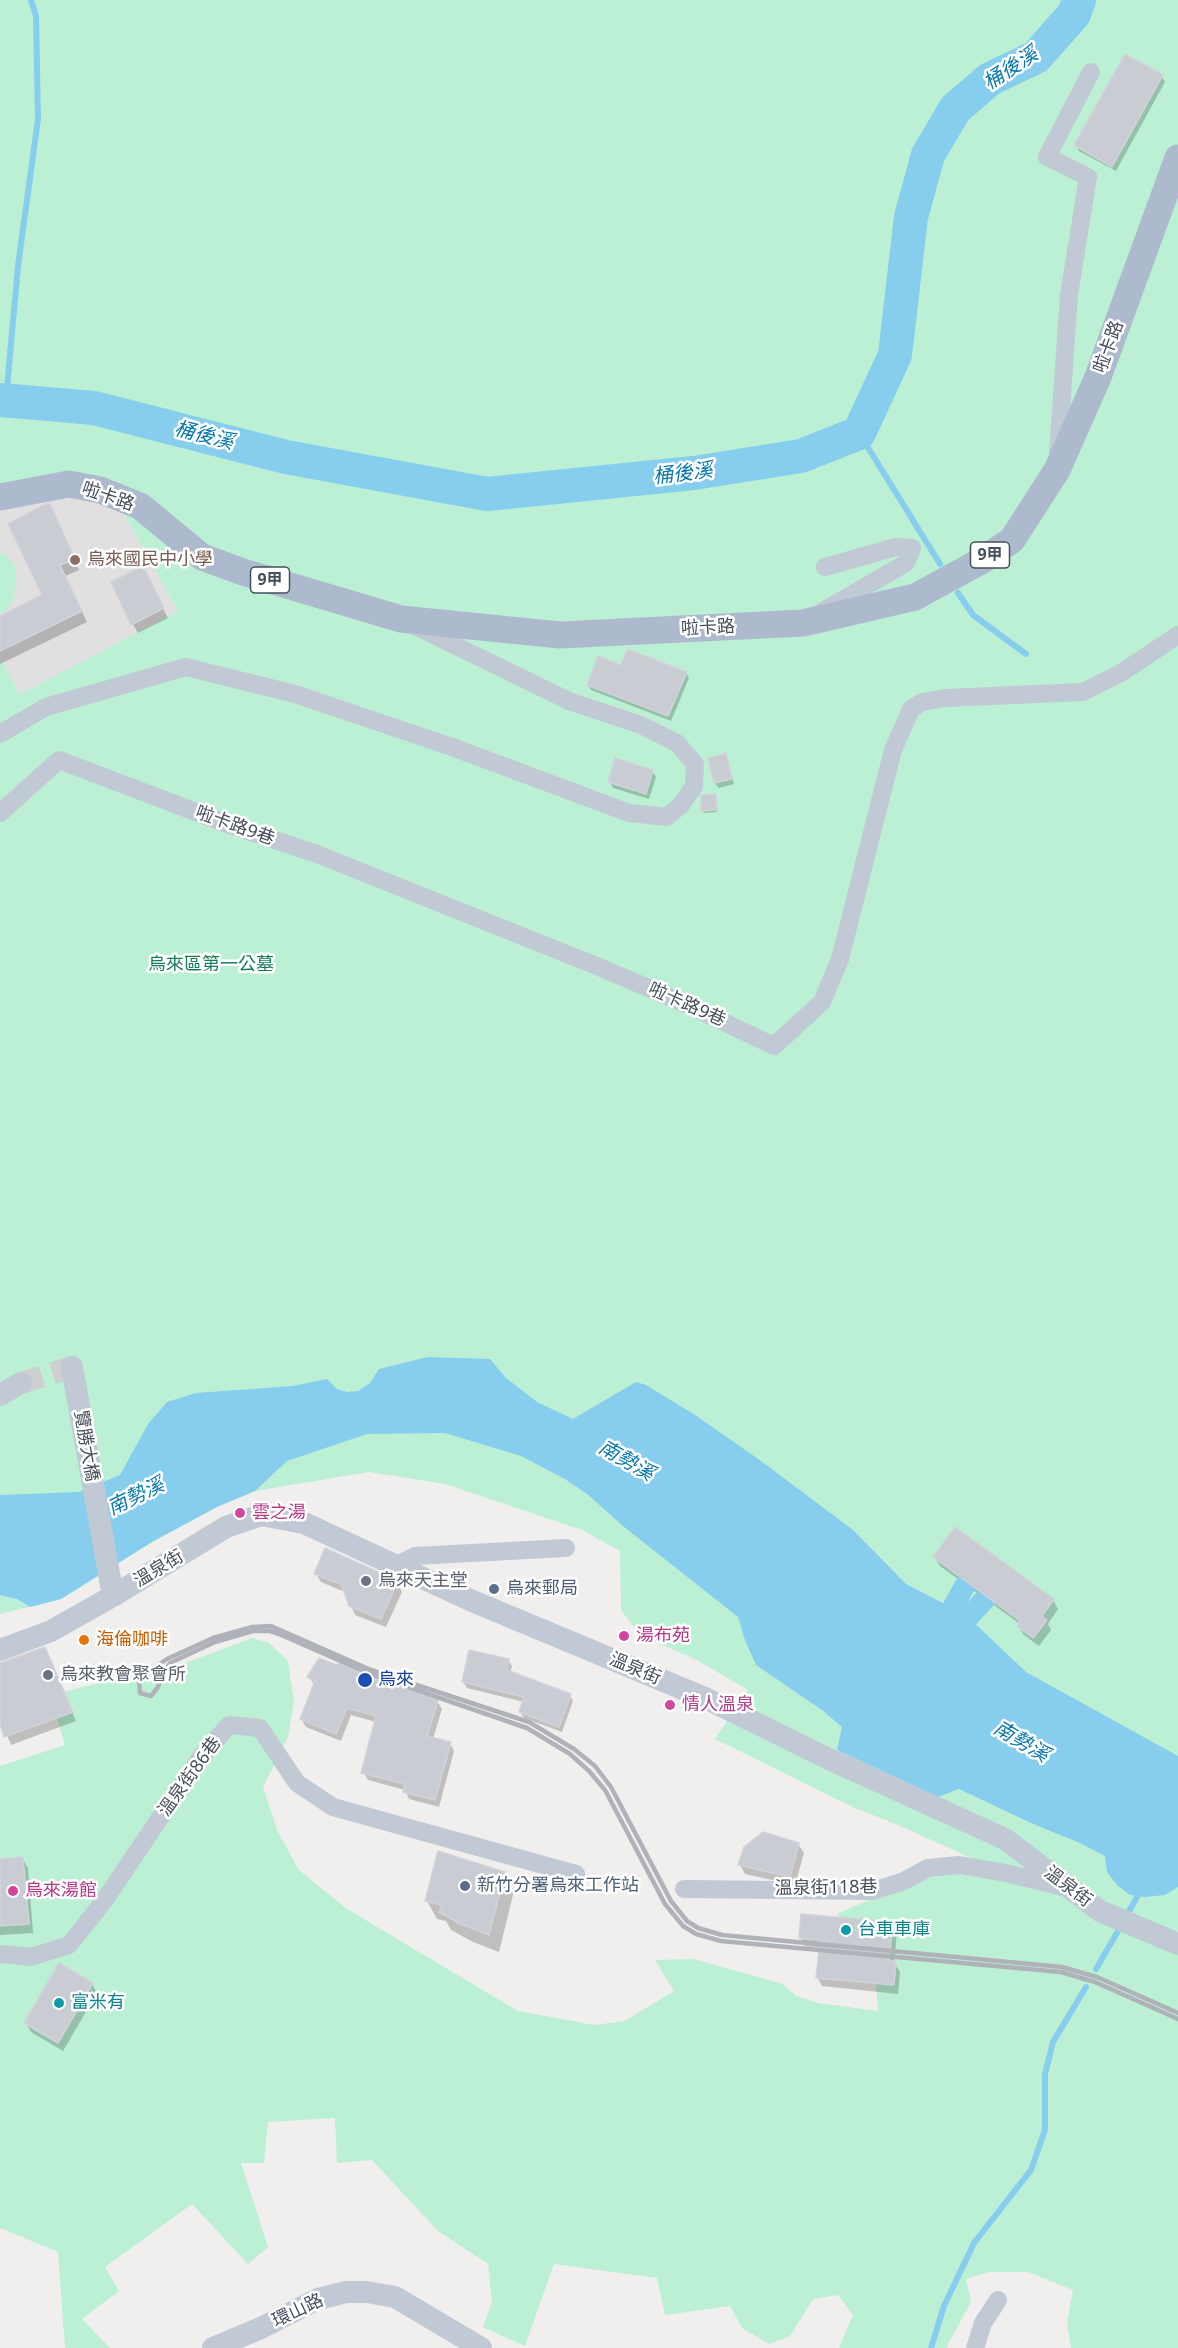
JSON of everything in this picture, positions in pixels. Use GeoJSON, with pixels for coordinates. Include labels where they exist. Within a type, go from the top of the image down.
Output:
{"type":"FeatureCollection","features":[{"type":"Feature","properties":{"kind":"main road","name":"啦卡路"},"geometry":{"type":"LineString","coordinates":[[0,497],[69,484],[100,490],[140,507],[202,557],[243,572],[401,619],[560,635],[803,623],[915,597],[981,561],[1012,540],[1057,470],[1098,377],[1178,158]]}},
{"type":"Feature","properties":{"kind":"street"},"geometry":{"type":"LineString","coordinates":[[1057,470],[1069,294],[1088,177],[1047,157],[1091,72]]}},
{"type":"Feature","properties":{"kind":"street"},"geometry":{"type":"LineString","coordinates":[[803,623],[906,563],[912,548],[896,548],[825,567]]}},
{"type":"Feature","properties":{"kind":"street"},"geometry":{"type":"LineString","coordinates":[[0,734],[46,706],[186,667],[295,694],[452,747],[629,813],[667,817],[681,805],[694,786],[695,764],[677,743],[642,725],[569,701],[401,619]]}},
{"type":"Feature","properties":{"kind":"street","name":"啦卡路9巷"},"geometry":{"type":"LineString","coordinates":[[0,813],[59,760],[230,825],[337,862],[609,971],[774,1046],[822,1002],[840,959],[893,750],[911,709],[922,702],[945,698],[1083,692],[1121,673],[1178,635]]}},
{"type":"Feature","properties":{"kind":"street","name":"覽勝大橋"},"geometry":{"type":"LineString","coordinates":[[72,1367],[113,1596]]}},
{"type":"Feature","properties":{"kind":"street"},"geometry":{"type":"LineString","coordinates":[[0,1395],[21,1383]]}},
{"type":"Feature","properties":{"kind":"street","name":"溫泉街"},"geometry":{"type":"LineString","coordinates":[[0,1650],[51,1631],[226,1527],[261,1515],[304,1523],[471,1600],[707,1700],[829,1759],[1005,1839],[1100,1911],[1137,1929],[1178,1944]]}},
{"type":"Feature","properties":{"kind":"street"},"geometry":{"type":"LineString","coordinates":[[395,1566],[415,1556],[566,1548]]}},
{"type":"Feature","properties":{"kind":"street","name":"溫泉街86巷"},"geometry":{"type":"LineString","coordinates":[[0,1954],[31,1957],[69,1945],[104,1901],[201,1757],[229,1725],[260,1728],[297,1783],[333,1806],[576,1874]]}},
{"type":"Feature","properties":{"kind":"street","name":"溫泉街118巷"},"geometry":{"type":"LineString","coordinates":[[684,1889],[873,1891],[904,1881],[928,1868],[959,1865],[1006,1873],[1069,1889]]}},
{"type":"Feature","properties":{"kind":"street","name":"環山路"},"geometry":{"type":"LineString","coordinates":[[213,2348],[261,2328],[318,2299],[346,2292],[394,2296],[481,2348]]}},
{"type":"Feature","properties":{"kind":"street"},"geometry":{"type":"LineString","coordinates":[[975,2348],[983,2323],[998,2300]]}},
{"type":"Feature","properties":{"kind":"shaded area","name":"烏來國民中小學"},"geometry":{"type":"Polygon","coordinates":[[[81,495],[121,509],[178,611],[20,694],[3,662],[0,663],[0,503],[81,495]]]}},
{"type":"Feature","properties":{"kind":"green space","name":"烏來區第一公墓"},"geometry":{"type":"Polygon","coordinates":[[[0,0],[1178,0],[1178,2348],[1071,2348],[1067,2323],[1073,2290],[1028,2272],[989,2272],[966,2279],[971,2302],[946,2348],[839,2348],[853,2315],[838,2295],[813,2299],[790,2336],[769,2344],[742,2328],[730,2306],[665,2315],[657,2278],[554,2264],[525,2346],[483,2327],[492,2302],[488,2264],[438,2231],[372,2160],[337,2163],[335,2118],[268,2122],[264,2163],[241,2163],[268,2247],[248,2264],[192,2204],[105,2267],[119,2291],[82,2319],[110,2348],[65,2348],[58,2252],[0,2228],[0,1766],[65,1745],[50,1695],[191,1661],[252,1638],[269,1643],[288,1661],[294,1701],[288,1737],[263,1787],[278,1832],[299,1870],[347,1909],[518,2011],[594,2025],[625,2021],[674,1991],[655,1960],[694,1959],[783,1984],[796,1996],[818,2003],[878,2011],[876,1983],[857,1943],[837,1914],[906,1884],[938,1874],[1000,1871],[855,1808],[715,1739],[748,1690],[697,1660],[640,1635],[621,1610],[620,1551],[582,1530],[445,1484],[369,1472],[255,1491],[217,1507],[152,1542],[61,1599],[0,1614],[0,663],[3,662],[20,694],[178,611],[121,509],[81,495],[0,503],[0,0]]]}},
{"type":"Feature","properties":{"kind":"green space"},"geometry":{"type":"Polygon","coordinates":[[[0,552],[10,559],[16,569],[14,598],[8,609],[0,613],[0,552]]]}},
{"type":"Feature","properties":{"kind":"water","name":"南勢溪"},"geometry":{"type":"Polygon","coordinates":[[[428,1357],[490,1359],[506,1378],[537,1402],[573,1419],[636,1382],[646,1385],[695,1415],[761,1461],[853,1530],[906,1584],[966,1615],[1026,1672],[1178,1756],[1178,1887],[1165,1895],[1145,1897],[1130,1895],[1118,1886],[1107,1872],[1105,1856],[1080,1843],[959,1789],[938,1797],[837,1750],[842,1727],[822,1710],[756,1665],[738,1617],[623,1526],[587,1494],[565,1479],[521,1456],[445,1433],[367,1434],[287,1461],[255,1491],[217,1507],[152,1542],[61,1599],[30,1607],[17,1599],[0,1595],[0,1495],[79,1492],[120,1475],[148,1424],[167,1402],[196,1393],[293,1386],[327,1379],[337,1389],[347,1392],[358,1391],[370,1383],[379,1369],[428,1357]]]}},
{"type":"Feature","properties":{"kind":"building"},"geometry":{"type":"Polygon","coordinates":[[[1125,54],[1163,75],[1112,167],[1074,145],[1125,54]]]}},
{"type":"Feature","properties":{"kind":"building"},"geometry":{"type":"Polygon","coordinates":[[[50,504],[75,559],[60,565],[82,611],[0,651],[0,616],[42,595],[8,524],[50,504]]]}},
{"type":"Feature","properties":{"kind":"building"},"geometry":{"type":"Polygon","coordinates":[[[143,566],[164,608],[131,625],[111,582],[143,566]]]}},
{"type":"Feature","properties":{"kind":"building"},"geometry":{"type":"Polygon","coordinates":[[[627,649],[687,672],[668,716],[587,685],[598,656],[621,665],[627,649]]]}},
{"type":"Feature","properties":{"kind":"building"},"geometry":{"type":"Polygon","coordinates":[[[726,753],[732,779],[714,783],[708,758],[726,753]]]}},
{"type":"Feature","properties":{"kind":"building"},"geometry":{"type":"Polygon","coordinates":[[[615,758],[653,770],[646,794],[608,782],[615,758]]]}},
{"type":"Feature","properties":{"kind":"building"},"geometry":{"type":"Polygon","coordinates":[[[716,794],[717,810],[701,811],[701,795],[716,794]]]}},
{"type":"Feature","properties":{"kind":"building"},"geometry":{"type":"Polygon","coordinates":[[[955,1527],[1054,1599],[1042,1616],[1047,1620],[1033,1638],[1017,1626],[1020,1621],[933,1557],[955,1527]]]}},
{"type":"Feature","properties":{"kind":"building","name":"烏來天主堂"},"geometry":{"type":"Polygon","coordinates":[[[325,1548],[398,1581],[381,1619],[349,1606],[341,1584],[314,1574],[325,1548]]]}},
{"type":"Feature","properties":{"kind":"building"},"geometry":{"type":"Polygon","coordinates":[[[45,1647],[73,1712],[4,1737],[0,1724],[0,1663],[45,1647]]]}},
{"type":"Feature","properties":{"kind":"building"},"geometry":{"type":"Polygon","coordinates":[[[469,1650],[509,1659],[507,1670],[571,1694],[559,1727],[519,1712],[524,1697],[462,1682],[469,1650]]]}},
{"type":"Feature","properties":{"kind":"building"},"geometry":{"type":"Polygon","coordinates":[[[319,1658],[336,1665],[339,1663],[370,1677],[438,1700],[427,1736],[451,1742],[435,1800],[403,1792],[405,1784],[361,1773],[376,1716],[347,1708],[336,1734],[300,1719],[315,1681],[307,1677],[319,1658]]]}},
{"type":"Feature","properties":{"kind":"building"},"geometry":{"type":"Polygon","coordinates":[[[763,1832],[799,1843],[790,1877],[738,1865],[744,1847],[763,1832]]]}},
{"type":"Feature","properties":{"kind":"building","name":"新竹分署烏來工作站"},"geometry":{"type":"Polygon","coordinates":[[[438,1851],[505,1872],[489,1935],[439,1912],[442,1905],[425,1901],[438,1851]]]}},
{"type":"Feature","properties":{"kind":"building","name":"烏來湯館"},"geometry":{"type":"Polygon","coordinates":[[[23,1857],[29,1924],[0,1926],[0,1859],[23,1857]]]}},
{"type":"Feature","properties":{"kind":"building"},"geometry":{"type":"Polygon","coordinates":[[[801,1914],[893,1922],[889,1961],[896,1961],[894,1985],[816,1978],[820,1940],[799,1938],[801,1914]]]}},
{"type":"Feature","properties":{"kind":"building","name":"富米有"},"geometry":{"type":"Polygon","coordinates":[[[59,1963],[93,1983],[58,2043],[24,2023],[59,1963]]]}},
{"type":"Feature","properties":{"kind":"waterway"},"geometry":{"type":"LineString","coordinates":[[6,399],[18,266],[38,119],[36,16],[31,0]]}},
{"type":"Feature","properties":{"kind":"waterway","name":"桶後溪"},"geometry":{"type":"LineString","coordinates":[[0,400],[94,408],[286,457],[487,494],[694,473],[801,456],[859,433],[895,355],[911,217],[928,155],[955,109],[990,79],[1036,57],[1074,14],[1079,0]]}},
{"type":"Feature","properties":{"kind":"waterway"},"geometry":{"type":"LineString","coordinates":[[859,433],[940,564]]}},
{"type":"Feature","properties":{"kind":"waterway"},"geometry":{"type":"LineString","coordinates":[[958,593],[973,615],[1026,654]]}},
{"type":"Feature","properties":{"kind":"waterway"},"geometry":{"type":"LineString","coordinates":[[939,1632],[977,1564]]}},
{"type":"Feature","properties":{"kind":"waterway"},"geometry":{"type":"LineString","coordinates":[[950,1637],[1000,1583]]}},
{"type":"Feature","properties":{"kind":"waterway"},"geometry":{"type":"LineString","coordinates":[[1128,1913],[1141,1890]]}},
{"type":"Feature","properties":{"kind":"waterway"},"geometry":{"type":"LineString","coordinates":[[1096,1969],[1118,1931]]}},
{"type":"Feature","properties":{"kind":"waterway"},"geometry":{"type":"LineString","coordinates":[[931,2348],[944,2306],[974,2243],[1031,2170],[1045,2130],[1045,2074],[1053,2042],[1086,1987]]}},
{"type":"Feature","properties":{"kind":"tunnel"},"geometry":{"type":"LineString","coordinates":[[21,1383],[72,1367]]}},
{"type":"Feature","properties":{"kind":"railway"},"geometry":{"type":"LineString","coordinates":[[1178,2013],[1097,1977],[1062,1967],[722,1935],[698,1928],[687,1921],[671,1901],[611,1787],[595,1766],[574,1749],[529,1722],[371,1670],[271,1626],[252,1627],[213,1638],[167,1659],[142,1676],[139,1681],[140,1693],[151,1696],[170,1663],[215,1642],[253,1631],[270,1631],[370,1674],[527,1728],[570,1754],[605,1790],[665,1904],[683,1926],[696,1934],[721,1941],[1061,1972],[1095,1982],[1178,2019]]}},
{"type":"Feature","properties":{"kind":"place","name":"烏來國民中小學"},"geometry":{"type":"Point","coordinates":[75,560]}},
{"type":"Feature","properties":{"kind":"place","name":"雲之湯"},"geometry":{"type":"Point","coordinates":[240,1513]}},
{"type":"Feature","properties":{"kind":"place","name":"烏來天主堂"},"geometry":{"type":"Point","coordinates":[366,1581]}},
{"type":"Feature","properties":{"kind":"place","name":"烏來郵局"},"geometry":{"type":"Point","coordinates":[494,1589]}},
{"type":"Feature","properties":{"kind":"place","name":"湯布苑"},"geometry":{"type":"Point","coordinates":[624,1636]}},
{"type":"Feature","properties":{"kind":"place","name":"海倫咖啡"},"geometry":{"type":"Point","coordinates":[84,1640]}},
{"type":"Feature","properties":{"kind":"place","name":"烏來教會聚會所"},"geometry":{"type":"Point","coordinates":[48,1675]}},
{"type":"Feature","properties":{"kind":"place","name":"烏來"},"geometry":{"type":"Point","coordinates":[365,1680]}},
{"type":"Feature","properties":{"kind":"place","name":"情人溫泉"},"geometry":{"type":"Point","coordinates":[670,1705]}},
{"type":"Feature","properties":{"kind":"place","name":"新竹分署烏來工作站"},"geometry":{"type":"Point","coordinates":[465,1886]}},
{"type":"Feature","properties":{"kind":"place","name":"烏來湯館"},"geometry":{"type":"Point","coordinates":[13,1891]}},
{"type":"Feature","properties":{"kind":"place","name":"台車車庫"},"geometry":{"type":"Point","coordinates":[846,1930]}},
{"type":"Feature","properties":{"kind":"place","name":"富米有"},"geometry":{"type":"Point","coordinates":[59,2003]}}]}
